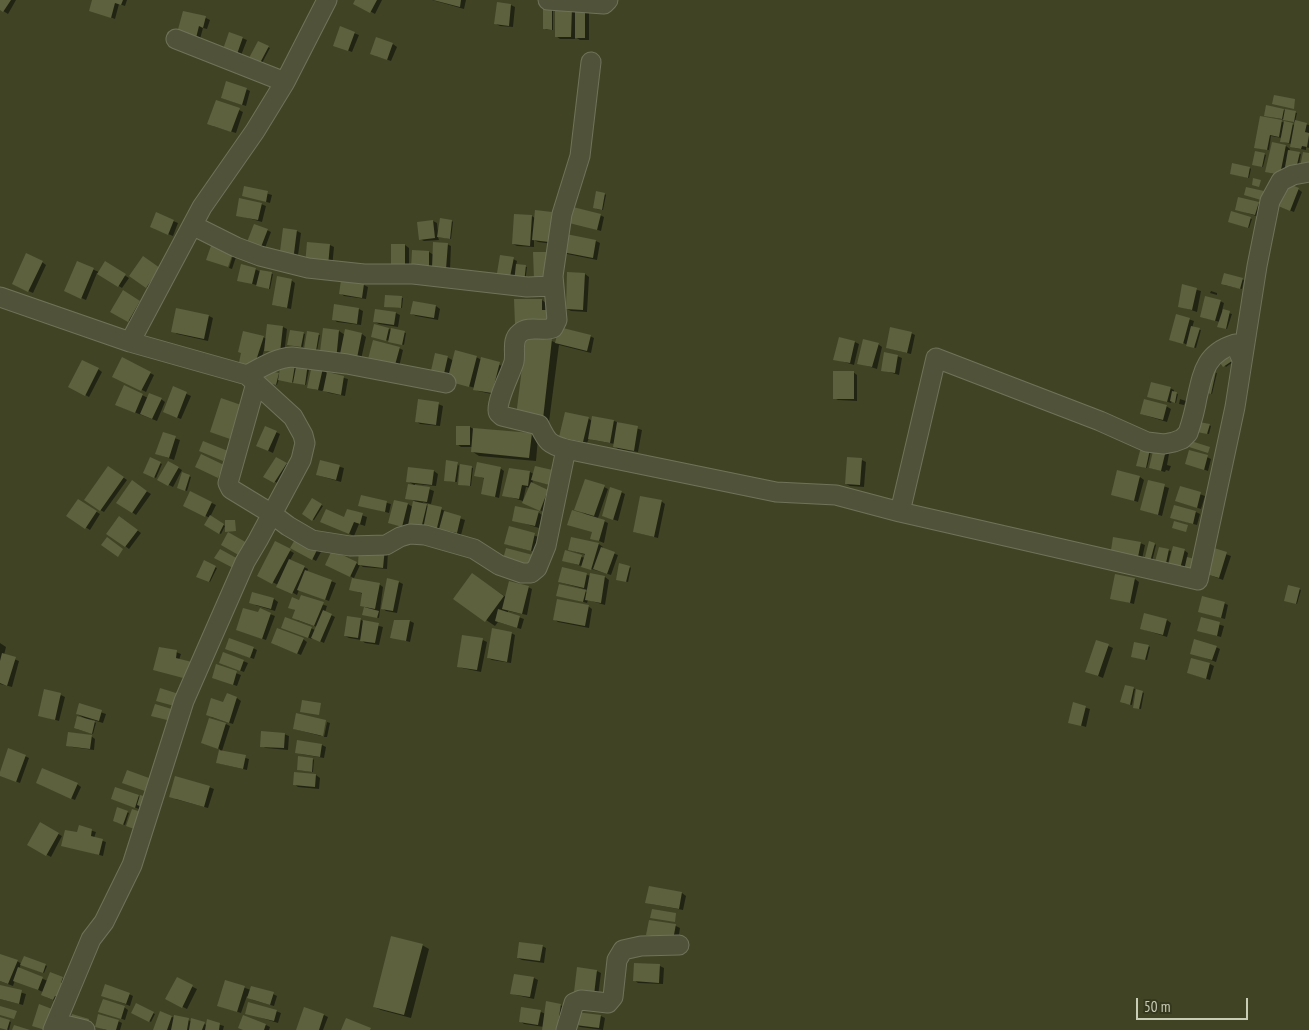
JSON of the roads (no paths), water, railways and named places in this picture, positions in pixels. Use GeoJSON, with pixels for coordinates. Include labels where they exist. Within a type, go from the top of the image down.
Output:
{"type":"FeatureCollection","features":[{"type":"Feature","properties":{"kind":"street"},"geometry":{"type":"LineString","coordinates":[[130,342],[194,226],[202,207],[255,131],[285,82],[327,0]]}},
{"type":"Feature","properties":{"kind":"street"},"geometry":{"type":"LineString","coordinates":[[548,0],[604,4],[608,0]]}},
{"type":"Feature","properties":{"kind":"street"},"geometry":{"type":"LineString","coordinates":[[176,39],[285,82]]}},
{"type":"Feature","properties":{"kind":"street"},"geometry":{"type":"LineString","coordinates":[[591,62],[580,156],[562,214],[553,276],[556,320],[553,328],[546,331],[526,329],[518,334],[514,344],[514,360],[498,413],[502,416],[539,425],[547,441],[566,449],[776,492],[836,494],[900,512],[1198,580],[1236,406],[1256,266],[1270,201],[1281,181],[1293,175],[1309,172]]}},
{"type":"Feature","properties":{"kind":"street"},"geometry":{"type":"LineString","coordinates":[[194,226],[236,247],[260,256],[308,268],[364,274],[413,274],[527,288],[553,286]]}},
{"type":"Feature","properties":{"kind":"street"},"geometry":{"type":"LineString","coordinates":[[0,297],[130,342],[251,379],[293,417],[303,435],[305,443],[301,460],[245,562],[184,701],[132,865],[104,922],[91,939],[54,1027],[85,1030]]}},
{"type":"Feature","properties":{"kind":"street"},"geometry":{"type":"LineString","coordinates":[[900,512],[936,358],[1100,421],[1147,442],[1164,444],[1182,439],[1188,432],[1203,372],[1213,356],[1219,350],[1235,344],[1242,360]]}},
{"type":"Feature","properties":{"kind":"street"},"geometry":{"type":"LineString","coordinates":[[446,383],[348,364],[292,358],[275,360],[251,379],[228,483],[231,489],[312,540],[350,546],[386,545],[410,534],[425,535],[474,549],[499,565],[522,573],[531,573],[537,568],[546,546],[566,449]]}},
{"type":"Feature","properties":{"kind":"street"},"geometry":{"type":"LineString","coordinates":[[566,1030],[574,1003],[581,1000],[608,1003],[613,997],[617,960],[623,950],[641,946],[679,945]]}}]}
